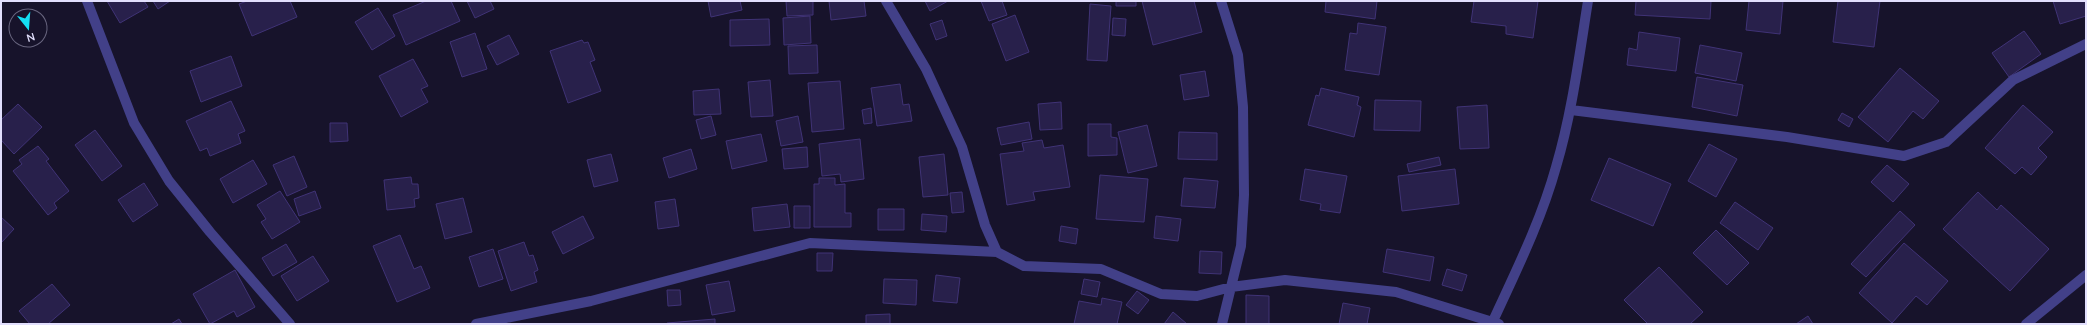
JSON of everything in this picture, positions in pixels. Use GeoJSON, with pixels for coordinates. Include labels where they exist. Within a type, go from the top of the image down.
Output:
{"type":"FeatureCollection","features":[{"type":"Feature","properties":{"kind":"street"},"geometry":{"type":"LineString","coordinates":[[87,1],[134,123],[169,181],[210,232],[290,324]]}},
{"type":"Feature","properties":{"kind":"street"},"geometry":{"type":"LineString","coordinates":[[886,1],[926,69],[962,148],[984,225],[997,252]]}},
{"type":"Feature","properties":{"kind":"street"},"geometry":{"type":"LineString","coordinates":[[1221,1],[1238,55],[1242,107],[1244,195],[1240,246],[1222,324]]}},
{"type":"Feature","properties":{"kind":"street"},"geometry":{"type":"LineString","coordinates":[[476,324],[591,301],[810,243],[997,252],[1024,266],[1101,269],[1161,294],[1197,296],[1231,287],[1285,280],[1396,292],[1496,323],[1530,240],[1556,168],[1571,110],[1588,1]]}},
{"type":"Feature","properties":{"kind":"street"},"geometry":{"type":"LineString","coordinates":[[1571,110],[1786,137],[1904,156],[1946,142],[2014,80],[2086,44]]}},
{"type":"Feature","properties":{"kind":"street"},"geometry":{"type":"LineString","coordinates":[[2026,324],[2086,275]]}},
{"type":"Feature","properties":{"kind":"building"},"geometry":{"type":"Polygon","coordinates":[[[107,1],[144,1],[148,7],[120,23],[107,1]]]}},
{"type":"Feature","properties":{"kind":"building"},"geometry":{"type":"Polygon","coordinates":[[[153,1],[170,1],[158,9],[153,1]]]}},
{"type":"Feature","properties":{"kind":"building"},"geometry":{"type":"Polygon","coordinates":[[[247,1],[290,1],[297,17],[252,36],[239,4],[247,1]]]}},
{"type":"Feature","properties":{"kind":"building"},"geometry":{"type":"Polygon","coordinates":[[[426,1],[451,1],[460,21],[406,45],[393,15],[426,1]]]}},
{"type":"Feature","properties":{"kind":"building"},"geometry":{"type":"Polygon","coordinates":[[[467,1],[490,1],[494,9],[475,18],[467,1]]]}},
{"type":"Feature","properties":{"kind":"building"},"geometry":{"type":"Polygon","coordinates":[[[708,1],[740,1],[742,10],[711,17],[708,1]]]}},
{"type":"Feature","properties":{"kind":"building"},"geometry":{"type":"Polygon","coordinates":[[[786,1],[813,1],[813,15],[787,16],[786,1]]]}},
{"type":"Feature","properties":{"kind":"building"},"geometry":{"type":"Polygon","coordinates":[[[829,1],[864,1],[866,16],[831,20],[829,1]]]}},
{"type":"Feature","properties":{"kind":"building"},"geometry":{"type":"Polygon","coordinates":[[[925,1],[948,1],[930,11],[925,1]]]}},
{"type":"Feature","properties":{"kind":"building"},"geometry":{"type":"Polygon","coordinates":[[[981,1],[1002,1],[1007,15],[989,21],[981,1]]]}},
{"type":"Feature","properties":{"kind":"building"},"geometry":{"type":"Polygon","coordinates":[[[1116,1],[1136,1],[1136,6],[1116,6],[1116,1]]]}},
{"type":"Feature","properties":{"kind":"building"},"geometry":{"type":"Polygon","coordinates":[[[1142,1],[1194,1],[1202,32],[1153,45],[1142,1]]]}},
{"type":"Feature","properties":{"kind":"building"},"geometry":{"type":"Polygon","coordinates":[[[1326,1],[1377,1],[1375,19],[1325,12],[1326,1]]]}},
{"type":"Feature","properties":{"kind":"building"},"geometry":{"type":"Polygon","coordinates":[[[1474,1],[1538,1],[1533,38],[1506,34],[1506,26],[1471,22],[1474,1]]]}},
{"type":"Feature","properties":{"kind":"building"},"geometry":{"type":"Polygon","coordinates":[[[1636,1],[1711,1],[1710,19],[1635,15],[1636,1]]]}},
{"type":"Feature","properties":{"kind":"building"},"geometry":{"type":"Polygon","coordinates":[[[1749,1],[1783,1],[1780,34],[1746,30],[1749,1]]]}},
{"type":"Feature","properties":{"kind":"building"},"geometry":{"type":"Polygon","coordinates":[[[1838,1],[1880,1],[1874,47],[1833,42],[1838,1]]]}},
{"type":"Feature","properties":{"kind":"building"},"geometry":{"type":"Polygon","coordinates":[[[2053,1],[2086,1],[2086,16],[2060,24],[2053,1]]]}},
{"type":"Feature","properties":{"kind":"building"},"geometry":{"type":"Polygon","coordinates":[[[1090,4],[1111,6],[1107,61],[1087,60],[1090,4]]]}},
{"type":"Feature","properties":{"kind":"building"},"geometry":{"type":"Polygon","coordinates":[[[378,8],[395,36],[372,50],[355,22],[378,8]]]}},
{"type":"Feature","properties":{"kind":"building"},"geometry":{"type":"Polygon","coordinates":[[[1015,15],[1029,52],[1006,61],[992,24],[1015,15]]]}},
{"type":"Feature","properties":{"kind":"building"},"geometry":{"type":"Polygon","coordinates":[[[810,16],[811,43],[784,45],[783,18],[810,16]]]}},
{"type":"Feature","properties":{"kind":"building"},"geometry":{"type":"Polygon","coordinates":[[[1113,18],[1126,19],[1125,36],[1112,35],[1113,18]]]}},
{"type":"Feature","properties":{"kind":"building"},"geometry":{"type":"Polygon","coordinates":[[[769,19],[770,45],[730,46],[730,20],[769,19]]]}},
{"type":"Feature","properties":{"kind":"building"},"geometry":{"type":"Polygon","coordinates":[[[942,20],[947,36],[936,40],[930,24],[942,20]]]}},
{"type":"Feature","properties":{"kind":"building"},"geometry":{"type":"Polygon","coordinates":[[[1358,23],[1386,27],[1379,75],[1345,70],[1350,33],[1357,34],[1358,23]]]}},
{"type":"Feature","properties":{"kind":"building"},"geometry":{"type":"Polygon","coordinates":[[[2024,31],[2041,54],[2009,77],[1992,53],[2024,31]]]}},
{"type":"Feature","properties":{"kind":"building"},"geometry":{"type":"Polygon","coordinates":[[[1639,32],[1680,38],[1676,71],[1627,65],[1629,48],[1637,50],[1639,32]]]}},
{"type":"Feature","properties":{"kind":"building"},"geometry":{"type":"Polygon","coordinates":[[[475,33],[487,69],[462,77],[450,42],[475,33]]]}},
{"type":"Feature","properties":{"kind":"building"},"geometry":{"type":"Polygon","coordinates":[[[509,35],[519,54],[497,65],[487,46],[509,35]]]}},
{"type":"Feature","properties":{"kind":"building"},"geometry":{"type":"Polygon","coordinates":[[[582,40],[584,43],[588,42],[595,60],[590,62],[601,91],[568,103],[550,51],[582,40]]]}},
{"type":"Feature","properties":{"kind":"building"},"geometry":{"type":"Polygon","coordinates":[[[817,45],[818,73],[789,74],[788,46],[817,45]]]}},
{"type":"Feature","properties":{"kind":"building"},"geometry":{"type":"Polygon","coordinates":[[[1700,45],[1742,53],[1736,81],[1695,73],[1700,45]]]}},
{"type":"Feature","properties":{"kind":"building"},"geometry":{"type":"Polygon","coordinates":[[[231,56],[242,86],[201,102],[190,71],[231,56]]]}},
{"type":"Feature","properties":{"kind":"building"},"geometry":{"type":"Polygon","coordinates":[[[413,59],[428,86],[421,89],[428,102],[401,117],[379,76],[413,59]]]}},
{"type":"Feature","properties":{"kind":"building"},"geometry":{"type":"Polygon","coordinates":[[[1900,68],[1939,101],[1923,119],[1913,111],[1888,142],[1858,117],[1900,68]]]}},
{"type":"Feature","properties":{"kind":"building"},"geometry":{"type":"Polygon","coordinates":[[[1205,71],[1209,96],[1184,100],[1180,75],[1205,71]]]}},
{"type":"Feature","properties":{"kind":"building"},"geometry":{"type":"Polygon","coordinates":[[[1697,77],[1743,85],[1737,116],[1692,107],[1697,77]]]}},
{"type":"Feature","properties":{"kind":"building"},"geometry":{"type":"Polygon","coordinates":[[[770,80],[773,116],[751,117],[748,82],[770,80]]]}},
{"type":"Feature","properties":{"kind":"building"},"geometry":{"type":"Polygon","coordinates":[[[840,81],[844,129],[812,132],[808,83],[840,81]]]}},
{"type":"Feature","properties":{"kind":"building"},"geometry":{"type":"Polygon","coordinates":[[[900,84],[903,105],[909,104],[912,121],[877,126],[871,88],[900,84]]]}},
{"type":"Feature","properties":{"kind":"building"},"geometry":{"type":"Polygon","coordinates":[[[1321,88],[1359,97],[1357,105],[1361,107],[1354,137],[1308,125],[1316,95],[1319,96],[1321,88]]]}},
{"type":"Feature","properties":{"kind":"building"},"geometry":{"type":"Polygon","coordinates":[[[719,89],[721,114],[694,115],[693,91],[719,89]]]}},
{"type":"Feature","properties":{"kind":"building"},"geometry":{"type":"Polygon","coordinates":[[[1375,100],[1421,101],[1420,131],[1374,130],[1375,100]]]}},
{"type":"Feature","properties":{"kind":"building"},"geometry":{"type":"Polygon","coordinates":[[[231,101],[245,131],[238,134],[241,143],[210,156],[207,148],[200,151],[186,121],[231,101]]]}},
{"type":"Feature","properties":{"kind":"building"},"geometry":{"type":"Polygon","coordinates":[[[1061,102],[1062,129],[1040,130],[1038,104],[1061,102]]]}},
{"type":"Feature","properties":{"kind":"building"},"geometry":{"type":"Polygon","coordinates":[[[18,104],[42,127],[14,154],[1,140],[1,120],[18,104]]]}},
{"type":"Feature","properties":{"kind":"building"},"geometry":{"type":"Polygon","coordinates":[[[1487,105],[1489,148],[1460,149],[1457,107],[1487,105]]]}},
{"type":"Feature","properties":{"kind":"building"},"geometry":{"type":"Polygon","coordinates":[[[2023,105],[2053,132],[2038,148],[2047,157],[2031,175],[2022,167],[2015,174],[1985,148],[2023,105]]]}},
{"type":"Feature","properties":{"kind":"building"},"geometry":{"type":"Polygon","coordinates":[[[871,108],[872,123],[864,124],[862,110],[871,108]]]}},
{"type":"Feature","properties":{"kind":"building"},"geometry":{"type":"Polygon","coordinates":[[[1842,113],[1853,119],[1849,127],[1838,120],[1842,113]]]}},
{"type":"Feature","properties":{"kind":"building"},"geometry":{"type":"Polygon","coordinates":[[[711,116],[716,135],[701,139],[696,120],[711,116]]]}},
{"type":"Feature","properties":{"kind":"building"},"geometry":{"type":"Polygon","coordinates":[[[798,116],[803,142],[781,146],[776,121],[798,116]]]}},
{"type":"Feature","properties":{"kind":"building"},"geometry":{"type":"Polygon","coordinates":[[[1029,122],[1032,139],[1001,145],[997,128],[1029,122]]]}},
{"type":"Feature","properties":{"kind":"building"},"geometry":{"type":"Polygon","coordinates":[[[330,123],[347,123],[348,141],[330,142],[330,123]]]}},
{"type":"Feature","properties":{"kind":"building"},"geometry":{"type":"Polygon","coordinates":[[[1088,124],[1111,124],[1111,137],[1117,138],[1117,155],[1088,156],[1088,124]]]}},
{"type":"Feature","properties":{"kind":"building"},"geometry":{"type":"Polygon","coordinates":[[[1147,125],[1157,166],[1128,173],[1118,132],[1147,125]]]}},
{"type":"Feature","properties":{"kind":"building"},"geometry":{"type":"Polygon","coordinates":[[[95,130],[122,166],[102,181],[75,145],[95,130]]]}},
{"type":"Feature","properties":{"kind":"building"},"geometry":{"type":"Polygon","coordinates":[[[1179,132],[1217,133],[1217,160],[1178,159],[1179,132]]]}},
{"type":"Feature","properties":{"kind":"building"},"geometry":{"type":"Polygon","coordinates":[[[761,134],[767,161],[732,169],[726,141],[761,134]]]}},
{"type":"Feature","properties":{"kind":"building"},"geometry":{"type":"Polygon","coordinates":[[[860,139],[864,179],[841,182],[840,174],[822,176],[819,144],[860,139]]]}},
{"type":"Feature","properties":{"kind":"building"},"geometry":{"type":"Polygon","coordinates":[[[1042,140],[1044,148],[1063,145],[1070,187],[1033,192],[1035,200],[1007,205],[1000,154],[1024,151],[1022,143],[1042,140]]]}},
{"type":"Feature","properties":{"kind":"building"},"geometry":{"type":"Polygon","coordinates":[[[1709,144],[1737,159],[1716,197],[1688,181],[1709,144]]]}},
{"type":"Feature","properties":{"kind":"building"},"geometry":{"type":"Polygon","coordinates":[[[38,146],[49,159],[46,161],[69,191],[54,203],[57,208],[48,215],[13,171],[22,164],[19,160],[38,146]]]}},
{"type":"Feature","properties":{"kind":"building"},"geometry":{"type":"Polygon","coordinates":[[[807,147],[808,167],[784,169],[782,149],[807,147]]]}},
{"type":"Feature","properties":{"kind":"building"},"geometry":{"type":"Polygon","coordinates":[[[691,149],[697,169],[669,178],[663,158],[691,149]]]}},
{"type":"Feature","properties":{"kind":"building"},"geometry":{"type":"Polygon","coordinates":[[[611,154],[618,181],[594,187],[587,160],[611,154]]]}},
{"type":"Feature","properties":{"kind":"building"},"geometry":{"type":"Polygon","coordinates":[[[944,154],[948,195],[923,197],[919,157],[944,154]]]}},
{"type":"Feature","properties":{"kind":"building"},"geometry":{"type":"Polygon","coordinates":[[[294,156],[307,187],[287,196],[273,165],[294,156]]]}},
{"type":"Feature","properties":{"kind":"building"},"geometry":{"type":"Polygon","coordinates":[[[1439,157],[1441,165],[1409,172],[1407,164],[1439,157]]]}},
{"type":"Feature","properties":{"kind":"building"},"geometry":{"type":"Polygon","coordinates":[[[1609,158],[1671,184],[1653,226],[1591,200],[1609,158]]]}},
{"type":"Feature","properties":{"kind":"building"},"geometry":{"type":"Polygon","coordinates":[[[253,160],[267,184],[233,203],[220,179],[253,160]]]}},
{"type":"Feature","properties":{"kind":"building"},"geometry":{"type":"Polygon","coordinates":[[[1887,165],[1909,184],[1893,202],[1871,182],[1887,165]]]}},
{"type":"Feature","properties":{"kind":"building"},"geometry":{"type":"Polygon","coordinates":[[[1305,169],[1347,176],[1340,213],[1320,210],[1321,204],[1300,200],[1305,169]]]}},
{"type":"Feature","properties":{"kind":"building"},"geometry":{"type":"Polygon","coordinates":[[[1455,169],[1459,204],[1402,211],[1398,176],[1455,169]]]}},
{"type":"Feature","properties":{"kind":"building"},"geometry":{"type":"Polygon","coordinates":[[[1100,175],[1148,179],[1144,222],[1096,219],[1100,175]]]}},
{"type":"Feature","properties":{"kind":"building"},"geometry":{"type":"Polygon","coordinates":[[[411,177],[412,184],[418,184],[419,198],[414,199],[415,207],[387,210],[384,180],[411,177]]]}},
{"type":"Feature","properties":{"kind":"building"},"geometry":{"type":"Polygon","coordinates":[[[819,178],[835,178],[835,185],[845,184],[845,213],[851,213],[851,227],[814,227],[814,184],[819,184],[819,178]]]}},
{"type":"Feature","properties":{"kind":"building"},"geometry":{"type":"Polygon","coordinates":[[[1184,178],[1218,181],[1215,208],[1181,206],[1184,178]]]}},
{"type":"Feature","properties":{"kind":"building"},"geometry":{"type":"Polygon","coordinates":[[[144,183],[158,205],[133,222],[118,200],[144,183]]]}},
{"type":"Feature","properties":{"kind":"building"},"geometry":{"type":"Polygon","coordinates":[[[280,191],[300,222],[272,239],[261,222],[266,219],[257,205],[280,191]]]}},
{"type":"Feature","properties":{"kind":"building"},"geometry":{"type":"Polygon","coordinates":[[[315,191],[321,208],[299,216],[294,199],[315,191]]]}},
{"type":"Feature","properties":{"kind":"building"},"geometry":{"type":"Polygon","coordinates":[[[962,192],[964,212],[952,213],[950,193],[962,192]]]}},
{"type":"Feature","properties":{"kind":"building"},"geometry":{"type":"Polygon","coordinates":[[[1978,192],[1997,210],[2001,205],[2049,249],[2010,291],[1943,229],[1978,192]]]}},
{"type":"Feature","properties":{"kind":"building"},"geometry":{"type":"Polygon","coordinates":[[[463,198],[472,232],[445,239],[436,204],[463,198]]]}},
{"type":"Feature","properties":{"kind":"building"},"geometry":{"type":"Polygon","coordinates":[[[675,199],[679,226],[658,229],[655,202],[675,199]]]}},
{"type":"Feature","properties":{"kind":"building"},"geometry":{"type":"Polygon","coordinates":[[[1735,202],[1773,228],[1758,250],[1720,223],[1735,202]]]}},
{"type":"Feature","properties":{"kind":"building"},"geometry":{"type":"Polygon","coordinates":[[[787,204],[790,227],[754,231],[752,208],[787,204]]]}},
{"type":"Feature","properties":{"kind":"building"},"geometry":{"type":"Polygon","coordinates":[[[794,206],[810,206],[810,228],[794,228],[794,206]]]}},
{"type":"Feature","properties":{"kind":"building"},"geometry":{"type":"Polygon","coordinates":[[[878,209],[904,209],[904,230],[878,230],[878,209]]]}},
{"type":"Feature","properties":{"kind":"building"},"geometry":{"type":"Polygon","coordinates":[[[1900,211],[1915,225],[1866,277],[1851,264],[1900,211]]]}},
{"type":"Feature","properties":{"kind":"building"},"geometry":{"type":"Polygon","coordinates":[[[922,214],[947,216],[946,232],[921,230],[922,214]]]}},
{"type":"Feature","properties":{"kind":"building"},"geometry":{"type":"Polygon","coordinates":[[[583,216],[594,238],[563,254],[552,232],[583,216]]]}},
{"type":"Feature","properties":{"kind":"building"},"geometry":{"type":"Polygon","coordinates":[[[1156,216],[1181,219],[1178,241],[1154,238],[1156,216]]]}},
{"type":"Feature","properties":{"kind":"building"},"geometry":{"type":"Polygon","coordinates":[[[1,217],[14,229],[1,243],[1,217]]]}},
{"type":"Feature","properties":{"kind":"building"},"geometry":{"type":"Polygon","coordinates":[[[1061,226],[1078,229],[1076,244],[1059,241],[1061,226]]]}},
{"type":"Feature","properties":{"kind":"building"},"geometry":{"type":"Polygon","coordinates":[[[1716,230],[1749,263],[1727,285],[1693,253],[1716,230]]]}},
{"type":"Feature","properties":{"kind":"building"},"geometry":{"type":"Polygon","coordinates":[[[400,235],[414,269],[421,266],[430,288],[397,302],[373,246],[400,235]]]}},
{"type":"Feature","properties":{"kind":"building"},"geometry":{"type":"Polygon","coordinates":[[[524,242],[529,256],[533,255],[538,270],[534,272],[537,282],[511,291],[498,251],[524,242]]]}},
{"type":"Feature","properties":{"kind":"building"},"geometry":{"type":"Polygon","coordinates":[[[1904,243],[1948,281],[1927,305],[1916,296],[1892,323],[1859,293],[1904,243]]]}},
{"type":"Feature","properties":{"kind":"building"},"geometry":{"type":"Polygon","coordinates":[[[286,244],[297,262],[273,276],[262,258],[286,244]]]}},
{"type":"Feature","properties":{"kind":"building"},"geometry":{"type":"Polygon","coordinates":[[[493,249],[503,279],[479,287],[469,257],[493,249]]]}},
{"type":"Feature","properties":{"kind":"building"},"geometry":{"type":"Polygon","coordinates":[[[1387,249],[1434,257],[1430,281],[1383,272],[1387,249]]]}},
{"type":"Feature","properties":{"kind":"building"},"geometry":{"type":"Polygon","coordinates":[[[1200,251],[1222,252],[1221,274],[1199,273],[1200,251]]]}},
{"type":"Feature","properties":{"kind":"building"},"geometry":{"type":"Polygon","coordinates":[[[817,253],[833,253],[832,271],[817,271],[817,253]]]}},
{"type":"Feature","properties":{"kind":"building"},"geometry":{"type":"Polygon","coordinates":[[[313,256],[329,281],[297,301],[281,276],[313,256]]]}},
{"type":"Feature","properties":{"kind":"building"},"geometry":{"type":"Polygon","coordinates":[[[1659,267],[1703,312],[1690,324],[1648,324],[1624,300],[1659,267]]]}},
{"type":"Feature","properties":{"kind":"building"},"geometry":{"type":"Polygon","coordinates":[[[1447,269],[1467,275],[1462,291],[1442,285],[1447,269]]]}},
{"type":"Feature","properties":{"kind":"building"},"geometry":{"type":"Polygon","coordinates":[[[235,270],[255,307],[237,317],[234,311],[210,324],[193,294],[235,270]]]}},
{"type":"Feature","properties":{"kind":"building"},"geometry":{"type":"Polygon","coordinates":[[[936,275],[960,278],[957,303],[933,301],[936,275]]]}},
{"type":"Feature","properties":{"kind":"building"},"geometry":{"type":"Polygon","coordinates":[[[884,279],[917,280],[916,305],[883,303],[884,279]]]}},
{"type":"Feature","properties":{"kind":"building"},"geometry":{"type":"Polygon","coordinates":[[[1084,279],[1100,282],[1097,297],[1081,294],[1084,279]]]}},
{"type":"Feature","properties":{"kind":"building"},"geometry":{"type":"Polygon","coordinates":[[[729,281],[735,311],[712,315],[706,285],[729,281]]]}},
{"type":"Feature","properties":{"kind":"building"},"geometry":{"type":"Polygon","coordinates":[[[52,284],[70,305],[48,324],[30,324],[19,311],[52,284]]]}},
{"type":"Feature","properties":{"kind":"building"},"geometry":{"type":"Polygon","coordinates":[[[667,290],[680,290],[681,305],[668,306],[667,290]]]}},
{"type":"Feature","properties":{"kind":"building"},"geometry":{"type":"Polygon","coordinates":[[[1137,291],[1149,300],[1138,314],[1126,305],[1137,291]]]}},
{"type":"Feature","properties":{"kind":"building"},"geometry":{"type":"Polygon","coordinates":[[[1246,295],[1269,296],[1269,324],[1246,324],[1246,295]]]}},
{"type":"Feature","properties":{"kind":"building"},"geometry":{"type":"Polygon","coordinates":[[[1102,298],[1122,302],[1117,324],[1074,324],[1079,301],[1101,305],[1102,298]]]}},
{"type":"Feature","properties":{"kind":"building"},"geometry":{"type":"Polygon","coordinates":[[[1343,303],[1370,308],[1367,324],[1339,324],[1343,303]]]}},
{"type":"Feature","properties":{"kind":"building"},"geometry":{"type":"Polygon","coordinates":[[[1173,312],[1187,324],[1164,324],[1173,312]]]}},
{"type":"Feature","properties":{"kind":"building"},"geometry":{"type":"Polygon","coordinates":[[[890,314],[890,324],[866,324],[866,315],[890,314]]]}},
{"type":"Feature","properties":{"kind":"building"},"geometry":{"type":"Polygon","coordinates":[[[1808,316],[1813,324],[1796,324],[1808,316]]]}},
{"type":"Feature","properties":{"kind":"building"},"geometry":{"type":"Polygon","coordinates":[[[179,319],[182,324],[171,324],[179,319]]]}},
{"type":"Feature","properties":{"kind":"building"},"geometry":{"type":"Polygon","coordinates":[[[715,319],[715,324],[667,324],[667,323],[715,319]]]}}]}
